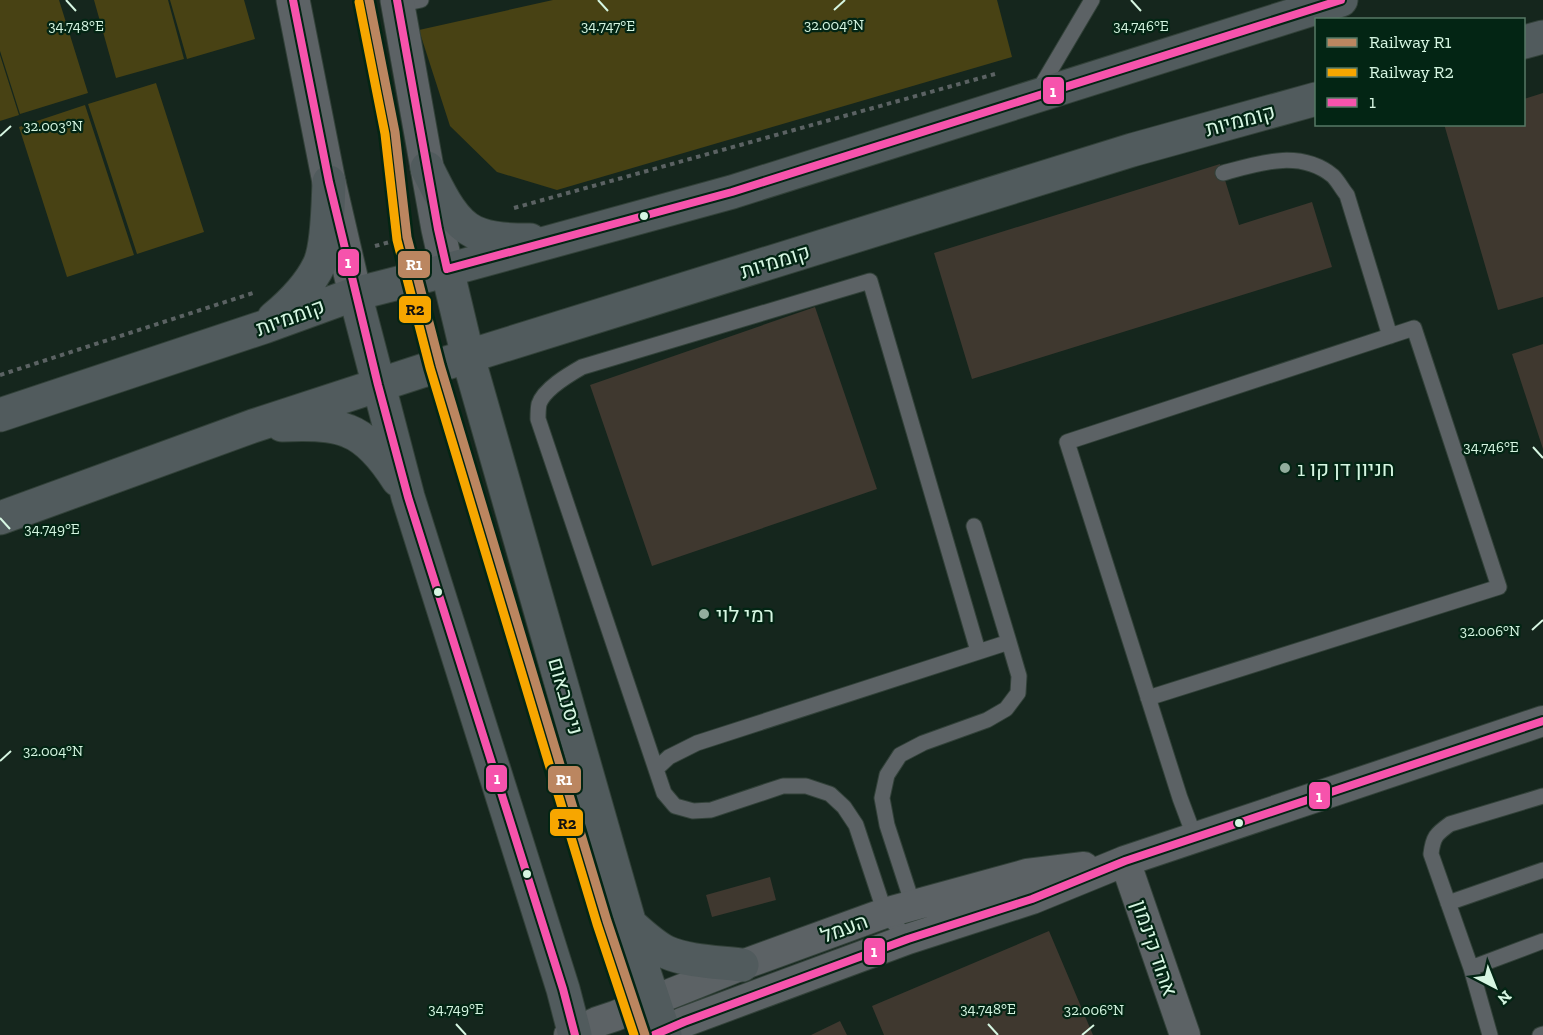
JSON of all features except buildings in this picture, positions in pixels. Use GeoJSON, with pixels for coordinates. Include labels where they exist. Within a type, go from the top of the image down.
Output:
{"type":"FeatureCollection","features":[{"type":"Feature","properties":{"kind":"main road","name":"קוממיות"},"geometry":{"type":"LineString","coordinates":[[0,415],[264,327],[355,294],[732,192],[1341,0]]}},
{"type":"Feature","properties":{"kind":"main road"},"geometry":{"type":"LineString","coordinates":[[1525,42],[1543,37]]}},
{"type":"Feature","properties":{"kind":"main road","name":"קוממיות"},"geometry":{"type":"LineString","coordinates":[[0,518],[253,426],[378,385],[1132,150],[1315,100]]}},
{"type":"Feature","properties":{"kind":"main road"},"geometry":{"type":"LineString","coordinates":[[427,168],[447,205],[474,232],[498,238],[556,240]]}},
{"type":"Feature","properties":{"kind":"main road"},"geometry":{"type":"LineString","coordinates":[[264,327],[300,294],[320,263],[325,239],[329,182]]}},
{"type":"Feature","properties":{"kind":"main road","name":"ניסנבאום"},"geometry":{"type":"LineString","coordinates":[[447,269],[468,357],[659,1025]]}},
{"type":"Feature","properties":{"kind":"main road"},"geometry":{"type":"LineString","coordinates":[[355,294],[408,497],[563,989],[573,1034]]}},
{"type":"Feature","properties":{"kind":"main road"},"geometry":{"type":"LineString","coordinates":[[253,426],[324,425],[348,430],[365,441],[385,461],[408,497]]}},
{"type":"Feature","properties":{"kind":"main road"},"geometry":{"type":"LineString","coordinates":[[632,926],[664,951],[675,955],[742,965]]}},
{"type":"Feature","properties":{"kind":"street"},"geometry":{"type":"LineString","coordinates":[[293,0],[329,182],[355,294]]}},
{"type":"Feature","properties":{"kind":"street"},"geometry":{"type":"LineString","coordinates":[[405,2],[427,168],[447,269]]}},
{"type":"Feature","properties":{"kind":"street","name":"העמל"},"geometry":{"type":"LineString","coordinates":[[573,1034],[659,1025],[1032,899],[1125,861],[1543,721]]}},
{"type":"Feature","properties":{"kind":"street","name":"העמל"},"geometry":{"type":"LineString","coordinates":[[659,1025],[742,965],[899,909],[1027,874],[1125,861]]}},
{"type":"Feature","properties":{"kind":"street","name":"אהוד קינמון"},"geometry":{"type":"LineString","coordinates":[[1125,861],[1185,1035]]}},
{"type":"Feature","properties":{"kind":"lane"},"geometry":{"type":"LineString","coordinates":[[1035,96],[1092,0]]}},
{"type":"Feature","properties":{"kind":"lane"},"geometry":{"type":"LineString","coordinates":[[1223,173],[1267,161],[1303,161],[1334,177],[1347,195],[1390,336]]}},
{"type":"Feature","properties":{"kind":"lane"},"geometry":{"type":"LineString","coordinates":[[908,939],[899,909],[856,825],[844,807],[830,794],[806,786],[783,786],[711,810],[693,812],[675,806],[664,793],[538,419],[539,403],[549,390],[582,367],[870,280],[978,651]]}},
{"type":"Feature","properties":{"kind":"lane"},"geometry":{"type":"LineString","coordinates":[[1148,698],[1499,587],[1414,328],[1067,442],[1148,698],[1180,798],[1195,838]]}},
{"type":"Feature","properties":{"kind":"lane"},"geometry":{"type":"LineString","coordinates":[[908,939],[899,909],[882,798],[887,775],[900,756],[923,742],[987,720],[1006,709],[1018,693],[1019,676],[974,526]]}},
{"type":"Feature","properties":{"kind":"lane"},"geometry":{"type":"LineString","coordinates":[[656,769],[669,757],[697,743],[1010,642]]}},
{"type":"Feature","properties":{"kind":"lane"},"geometry":{"type":"LineString","coordinates":[[1490,1035],[1471,968],[1431,854],[1432,842],[1437,834],[1450,824],[1543,796]]}},
{"type":"Feature","properties":{"kind":"lane"},"geometry":{"type":"LineString","coordinates":[[1448,903],[1543,870]]}},
{"type":"Feature","properties":{"kind":"lane"},"geometry":{"type":"LineString","coordinates":[[1471,968],[1543,941]]}},
{"type":"Feature","properties":{"kind":"path"},"geometry":{"type":"LineString","coordinates":[[508,210],[1001,73]]}},
{"type":"Feature","properties":{"kind":"path"},"geometry":{"type":"LineString","coordinates":[[346,254],[438,229]]}},
{"type":"Feature","properties":{"kind":"path"},"geometry":{"type":"LineString","coordinates":[[0,375],[261,290]]}},
{"type":"Feature","properties":{"kind":"shaded area"},"geometry":{"type":"Polygon","coordinates":[[[0,0],[59,0],[88,93],[20,114],[0,51],[0,0]]]}},
{"type":"Feature","properties":{"kind":"shaded area"},"geometry":{"type":"Polygon","coordinates":[[[94,0],[168,0],[184,59],[116,78],[94,0]]]}},
{"type":"Feature","properties":{"kind":"shaded area"},"geometry":{"type":"Polygon","coordinates":[[[170,0],[244,0],[255,39],[187,59],[170,0]]]}},
{"type":"Feature","properties":{"kind":"shaded area"},"geometry":{"type":"Polygon","coordinates":[[[553,0],[997,0],[1012,57],[557,190],[497,172],[450,126],[419,30],[553,0]]]}},
{"type":"Feature","properties":{"kind":"shaded area"},"geometry":{"type":"Polygon","coordinates":[[[0,55],[19,115],[0,121],[0,55]]]}},
{"type":"Feature","properties":{"kind":"shaded area"},"geometry":{"type":"Polygon","coordinates":[[[156,83],[204,232],[137,254],[88,104],[156,83]]]}},
{"type":"Feature","properties":{"kind":"shaded area"},"geometry":{"type":"Polygon","coordinates":[[[85,105],[134,255],[67,277],[19,127],[85,105]]]}},
{"type":"Feature","properties":{"kind":"rail line","name":"R1"},"geometry":{"type":"LineString","coordinates":[[369,0],[395,132],[407,237],[440,365],[607,921],[645,1035]]}},
{"type":"Feature","properties":{"kind":"rail line","name":"R2"},"geometry":{"type":"LineString","coordinates":[[359,2],[385,134],[397,240],[430,368],[597,924],[634,1035]]}},
{"type":"Feature","properties":{"kind":"transit line","name":"1"},"geometry":{"type":"LineString","coordinates":[[293,0],[329,182],[378,385],[408,497],[563,989],[575,1035]]}},
{"type":"Feature","properties":{"kind":"transit line","name":"1"},"geometry":{"type":"LineString","coordinates":[[397,0],[447,269],[732,192],[1341,0]]}},
{"type":"Feature","properties":{"kind":"transit line","name":"1"},"geometry":{"type":"LineString","coordinates":[[654,1035],[908,939],[1032,899],[1125,861],[1543,721]]}},
{"type":"Feature","properties":{"kind":"place","name":"חניון דן קו 1"},"geometry":{"type":"Point","coordinates":[1285,468]}},
{"type":"Feature","properties":{"kind":"place","name":"רמי לוי"},"geometry":{"type":"Point","coordinates":[704,614]}}]}
